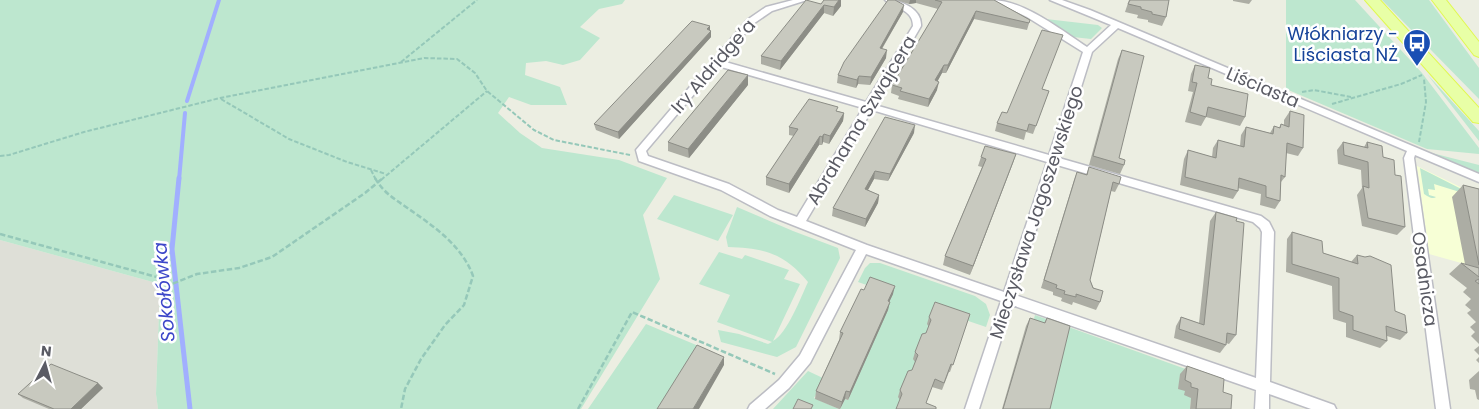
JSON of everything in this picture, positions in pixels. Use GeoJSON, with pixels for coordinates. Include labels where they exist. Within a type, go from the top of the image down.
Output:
{"type":"FeatureCollection","features":[{"type":"Feature","properties":{"kind":"main road"},"geometry":{"type":"LineString","coordinates":[[1372,0],[1479,118]]}},
{"type":"Feature","properties":{"kind":"main road"},"geometry":{"type":"LineString","coordinates":[[1439,0],[1479,52]]}},
{"type":"Feature","properties":{"kind":"street","name":"Iry Aldridge’a"},"geometry":{"type":"LineString","coordinates":[[641,155],[641,150],[746,27],[759,15],[781,5],[803,0]]}},
{"type":"Feature","properties":{"kind":"street","name":"Abrahama Szwajcera"},"geometry":{"type":"LineString","coordinates":[[799,224],[917,26],[917,18],[914,14],[889,0]]}},
{"type":"Feature","properties":{"kind":"street"},"geometry":{"type":"LineString","coordinates":[[996,0],[1030,15],[1088,51]]}},
{"type":"Feature","properties":{"kind":"street","name":"Liściasta"},"geometry":{"type":"LineString","coordinates":[[1054,0],[1413,148],[1477,178]]}},
{"type":"Feature","properties":{"kind":"street","name":"Mieczysława Jagoszewskiego"},"geometry":{"type":"LineString","coordinates":[[972,409],[1088,51],[1116,25]]}},
{"type":"Feature","properties":{"kind":"street"},"geometry":{"type":"LineString","coordinates":[[716,62],[1257,219],[1265,225],[1268,232],[1262,409]]}},
{"type":"Feature","properties":{"kind":"street","name":"Osadnicza"},"geometry":{"type":"LineString","coordinates":[[1413,148],[1408,158],[1443,409]]}},
{"type":"Feature","properties":{"kind":"street"},"geometry":{"type":"LineString","coordinates":[[641,155],[644,159],[725,187],[774,213],[863,248],[1329,409]]}},
{"type":"Feature","properties":{"kind":"street"},"geometry":{"type":"LineString","coordinates":[[755,409],[784,384],[805,358],[863,248]]}},
{"type":"Feature","properties":{"kind":"path"},"geometry":{"type":"LineString","coordinates":[[399,64],[477,0]]}},
{"type":"Feature","properties":{"kind":"path"},"geometry":{"type":"LineString","coordinates":[[0,156],[9,155],[84,132],[220,98],[424,58],[457,59],[475,73],[487,91],[534,130],[554,140],[604,151],[641,155]]}},
{"type":"Feature","properties":{"kind":"path"},"geometry":{"type":"LineString","coordinates":[[1330,104],[1401,84],[1424,74],[1426,102],[1420,141],[1413,148]]}},
{"type":"Feature","properties":{"kind":"path"},"geometry":{"type":"LineString","coordinates":[[1298,93],[1314,90],[1352,97]]}},
{"type":"Feature","properties":{"kind":"path"},"geometry":{"type":"LineString","coordinates":[[0,234],[164,279],[167,286],[197,274],[239,268],[272,257],[365,193],[487,91]]}},
{"type":"Feature","properties":{"kind":"path"},"geometry":{"type":"LineString","coordinates":[[220,98],[289,139],[386,174]]}},
{"type":"Feature","properties":{"kind":"path"},"geometry":{"type":"LineString","coordinates":[[371,170],[376,183],[384,194],[414,212],[465,257],[473,276],[464,306],[445,325],[421,359],[405,389],[401,409]]}},
{"type":"Feature","properties":{"kind":"path"},"geometry":{"type":"LineString","coordinates":[[578,409],[632,312],[779,375]]}},
{"type":"Feature","properties":{"kind":"shaded area"},"geometry":{"type":"Polygon","coordinates":[[[0,0],[625,0],[622,4],[599,9],[580,27],[600,38],[580,60],[563,65],[546,61],[526,63],[525,75],[560,87],[567,105],[531,105],[509,97],[498,113],[520,133],[542,148],[619,160],[667,178],[643,215],[660,279],[581,409],[158,409],[156,394],[160,284],[0,240],[0,0]]]}},
{"type":"Feature","properties":{"kind":"shaded area"},"geometry":{"type":"Polygon","coordinates":[[[1286,0],[1355,0],[1422,73],[1479,148],[1479,154],[1427,149],[1286,89],[1286,0]]]}},
{"type":"Feature","properties":{"kind":"shaded area"},"geometry":{"type":"Polygon","coordinates":[[[1382,0],[1429,0],[1479,68],[1479,99],[1382,0]]]}},
{"type":"Feature","properties":{"kind":"shaded area"},"geometry":{"type":"Polygon","coordinates":[[[1044,20],[1098,25],[1102,28],[1091,39],[1073,37],[1044,20]]]}},
{"type":"Feature","properties":{"kind":"shaded area"},"geometry":{"type":"Polygon","coordinates":[[[1427,74],[1479,131],[1479,141],[1427,74]]]}},
{"type":"Feature","properties":{"kind":"shaded area"},"geometry":{"type":"Polygon","coordinates":[[[1424,151],[1479,165],[1479,173],[1424,151]]]}},
{"type":"Feature","properties":{"kind":"shaded area"},"geometry":{"type":"Polygon","coordinates":[[[1415,165],[1479,196],[1479,268],[1429,254],[1418,173],[1415,165]]]}},
{"type":"Feature","properties":{"kind":"shaded area"},"geometry":{"type":"Polygon","coordinates":[[[1420,168],[1479,198],[1434,184],[1435,190],[1428,189],[1429,195],[1436,197],[1428,197],[1424,194],[1420,168]]]}},
{"type":"Feature","properties":{"kind":"shaded area"},"geometry":{"type":"Polygon","coordinates":[[[674,195],[733,215],[718,241],[657,219],[674,195]]]}},
{"type":"Feature","properties":{"kind":"shaded area"},"geometry":{"type":"Polygon","coordinates":[[[737,207],[838,248],[840,258],[796,347],[777,357],[721,342],[718,330],[739,334],[768,344],[772,342],[717,322],[730,295],[699,284],[719,252],[742,259],[745,255],[789,270],[784,279],[800,284],[773,341],[783,331],[793,314],[808,282],[782,258],[763,251],[728,247],[726,237],[737,207]]]}},
{"type":"Feature","properties":{"kind":"shaded area"},"geometry":{"type":"Polygon","coordinates":[[[0,240],[160,284],[156,394],[158,409],[0,409],[0,240]]]}},
{"type":"Feature","properties":{"kind":"shaded area"},"geometry":{"type":"Polygon","coordinates":[[[870,263],[880,263],[975,296],[986,304],[990,315],[986,327],[933,309],[929,327],[897,409],[840,409],[845,399],[848,400],[892,294],[858,282],[865,268],[870,263]]]}},
{"type":"Feature","properties":{"kind":"shaded area"},"geometry":{"type":"Polygon","coordinates":[[[1035,315],[1208,377],[1185,391],[1191,398],[1190,409],[1048,409],[1033,322],[1035,315]]]}},
{"type":"Feature","properties":{"kind":"shaded area"},"geometry":{"type":"Polygon","coordinates":[[[646,324],[701,347],[663,409],[588,409],[646,324]]]}},
{"type":"Feature","properties":{"kind":"shaded area"},"geometry":{"type":"Polygon","coordinates":[[[808,371],[825,379],[814,398],[839,409],[773,409],[808,371]]]}},
{"type":"Feature","properties":{"kind":"building"},"geometry":{"type":"Polygon","coordinates":[[[806,0],[821,4],[824,0],[839,0],[834,7],[824,5],[781,61],[761,56],[806,0]]]}},
{"type":"Feature","properties":{"kind":"building"},"geometry":{"type":"Polygon","coordinates":[[[888,0],[895,0],[904,5],[880,48],[887,50],[871,77],[859,76],[857,80],[838,75],[844,62],[888,0]]]}},
{"type":"Feature","properties":{"kind":"building"},"geometry":{"type":"Polygon","coordinates":[[[935,0],[994,0],[1030,20],[1029,23],[976,11],[948,65],[944,65],[935,80],[939,82],[929,99],[900,91],[902,88],[892,85],[942,2],[935,0]]]}},
{"type":"Feature","properties":{"kind":"building"},"geometry":{"type":"Polygon","coordinates":[[[1130,0],[1169,0],[1166,17],[1152,14],[1152,12],[1141,9],[1141,7],[1128,4],[1130,0]]]}},
{"type":"Feature","properties":{"kind":"building"},"geometry":{"type":"Polygon","coordinates":[[[692,21],[710,26],[707,29],[711,31],[618,132],[594,124],[689,24],[692,21]]]}},
{"type":"Feature","properties":{"kind":"building"},"geometry":{"type":"Polygon","coordinates":[[[1042,30],[1063,35],[1042,89],[1049,91],[1036,126],[1029,124],[1027,131],[997,123],[1002,112],[1007,113],[1042,30]]]}},
{"type":"Feature","properties":{"kind":"building"},"geometry":{"type":"Polygon","coordinates":[[[1122,50],[1144,56],[1119,158],[1125,160],[1124,165],[1093,156],[1122,50]]]}},
{"type":"Feature","properties":{"kind":"building"},"geometry":{"type":"Polygon","coordinates":[[[1195,65],[1210,68],[1208,78],[1212,79],[1211,85],[1248,94],[1245,117],[1208,107],[1206,117],[1190,112],[1197,83],[1192,82],[1195,65]]]}},
{"type":"Feature","properties":{"kind":"building"},"geometry":{"type":"Polygon","coordinates":[[[728,70],[748,75],[688,149],[668,142],[728,70]]]}},
{"type":"Feature","properties":{"kind":"building"},"geometry":{"type":"Polygon","coordinates":[[[809,99],[838,107],[836,111],[844,113],[830,136],[824,134],[822,137],[820,136],[789,184],[766,177],[798,129],[789,127],[809,99]]]}},
{"type":"Feature","properties":{"kind":"building"},"geometry":{"type":"Polygon","coordinates":[[[1290,111],[1304,115],[1303,148],[1287,143],[1285,177],[1281,175],[1280,201],[1266,197],[1266,186],[1239,178],[1238,191],[1185,177],[1188,150],[1216,158],[1218,140],[1244,147],[1246,127],[1273,134],[1274,126],[1280,128],[1281,124],[1289,127],[1290,111]]]}},
{"type":"Feature","properties":{"kind":"building"},"geometry":{"type":"Polygon","coordinates":[[[885,117],[915,125],[890,174],[875,171],[865,189],[879,195],[866,219],[833,208],[885,117]]]}},
{"type":"Feature","properties":{"kind":"building"},"geometry":{"type":"Polygon","coordinates":[[[1343,142],[1368,148],[1367,142],[1382,146],[1383,157],[1394,160],[1395,175],[1401,176],[1405,227],[1368,218],[1363,186],[1369,188],[1368,162],[1344,155],[1343,142]]]}},
{"type":"Feature","properties":{"kind":"building"},"geometry":{"type":"Polygon","coordinates":[[[985,146],[1016,154],[973,266],[945,256],[986,159],[981,157],[985,146]]]}},
{"type":"Feature","properties":{"kind":"building"},"geometry":{"type":"Polygon","coordinates":[[[1089,167],[1121,177],[1119,184],[1113,182],[1090,280],[1093,288],[1103,291],[1100,302],[1076,294],[1076,297],[1064,294],[1065,291],[1056,288],[1057,285],[1044,280],[1077,172],[1087,175],[1089,167]]]}},
{"type":"Feature","properties":{"kind":"building"},"geometry":{"type":"Polygon","coordinates":[[[1463,185],[1479,189],[1479,265],[1463,185]]]}},
{"type":"Feature","properties":{"kind":"building"},"geometry":{"type":"Polygon","coordinates":[[[1216,212],[1237,218],[1236,221],[1244,223],[1236,335],[1227,333],[1226,345],[1179,329],[1181,317],[1204,325],[1216,212]]]}},
{"type":"Feature","properties":{"kind":"building"},"geometry":{"type":"Polygon","coordinates":[[[1292,232],[1322,241],[1323,253],[1358,264],[1357,255],[1370,256],[1391,265],[1395,311],[1405,315],[1407,333],[1386,326],[1387,341],[1353,330],[1353,316],[1339,311],[1339,278],[1292,264],[1292,232]]]}},
{"type":"Feature","properties":{"kind":"building"},"geometry":{"type":"Polygon","coordinates":[[[1461,263],[1479,268],[1479,277],[1461,263]]]}},
{"type":"Feature","properties":{"kind":"building"},"geometry":{"type":"Polygon","coordinates":[[[870,277],[895,286],[888,301],[890,302],[850,392],[846,391],[842,402],[816,391],[843,333],[840,332],[861,289],[864,290],[870,277]]]}},
{"type":"Feature","properties":{"kind":"building"},"geometry":{"type":"Polygon","coordinates":[[[935,302],[970,314],[953,365],[951,364],[944,383],[935,379],[926,403],[936,407],[936,409],[896,409],[902,394],[900,390],[908,371],[912,370],[918,355],[915,352],[922,334],[926,333],[931,320],[929,317],[935,302]]]}},
{"type":"Feature","properties":{"kind":"building"},"geometry":{"type":"Polygon","coordinates":[[[1030,318],[1045,323],[1047,318],[1070,326],[1050,409],[1003,409],[1030,318]]]}},
{"type":"Feature","properties":{"kind":"building"},"geometry":{"type":"Polygon","coordinates":[[[697,345],[724,357],[693,409],[657,409],[697,345]]]}},
{"type":"Feature","properties":{"kind":"building"},"geometry":{"type":"Polygon","coordinates":[[[51,364],[98,383],[71,409],[54,409],[18,394],[51,364]]]}},
{"type":"Feature","properties":{"kind":"building"},"geometry":{"type":"Polygon","coordinates":[[[1187,366],[1224,379],[1223,392],[1232,395],[1231,409],[1196,409],[1198,389],[1191,387],[1191,383],[1185,380],[1187,366]]]}},
{"type":"Feature","properties":{"kind":"building"},"geometry":{"type":"Polygon","coordinates":[[[798,399],[813,405],[811,409],[793,409],[798,399]]]}},
{"type":"Feature","properties":{"kind":"waterway","name":"Sokołówka"},"geometry":{"type":"LineString","coordinates":[[187,101],[219,0]]}},
{"type":"Feature","properties":{"kind":"waterway","name":"Sokołówka"},"geometry":{"type":"LineString","coordinates":[[179,180],[185,113]]}},
{"type":"Feature","properties":{"kind":"waterway","name":"Sokołówka"},"geometry":{"type":"LineString","coordinates":[[179,178],[172,249],[190,409]]}},
{"type":"Feature","properties":{"kind":"place","name":"Włókniarzy - Liściasta NŻ"},"geometry":{"type":"Point","coordinates":[1417,67]}}]}
